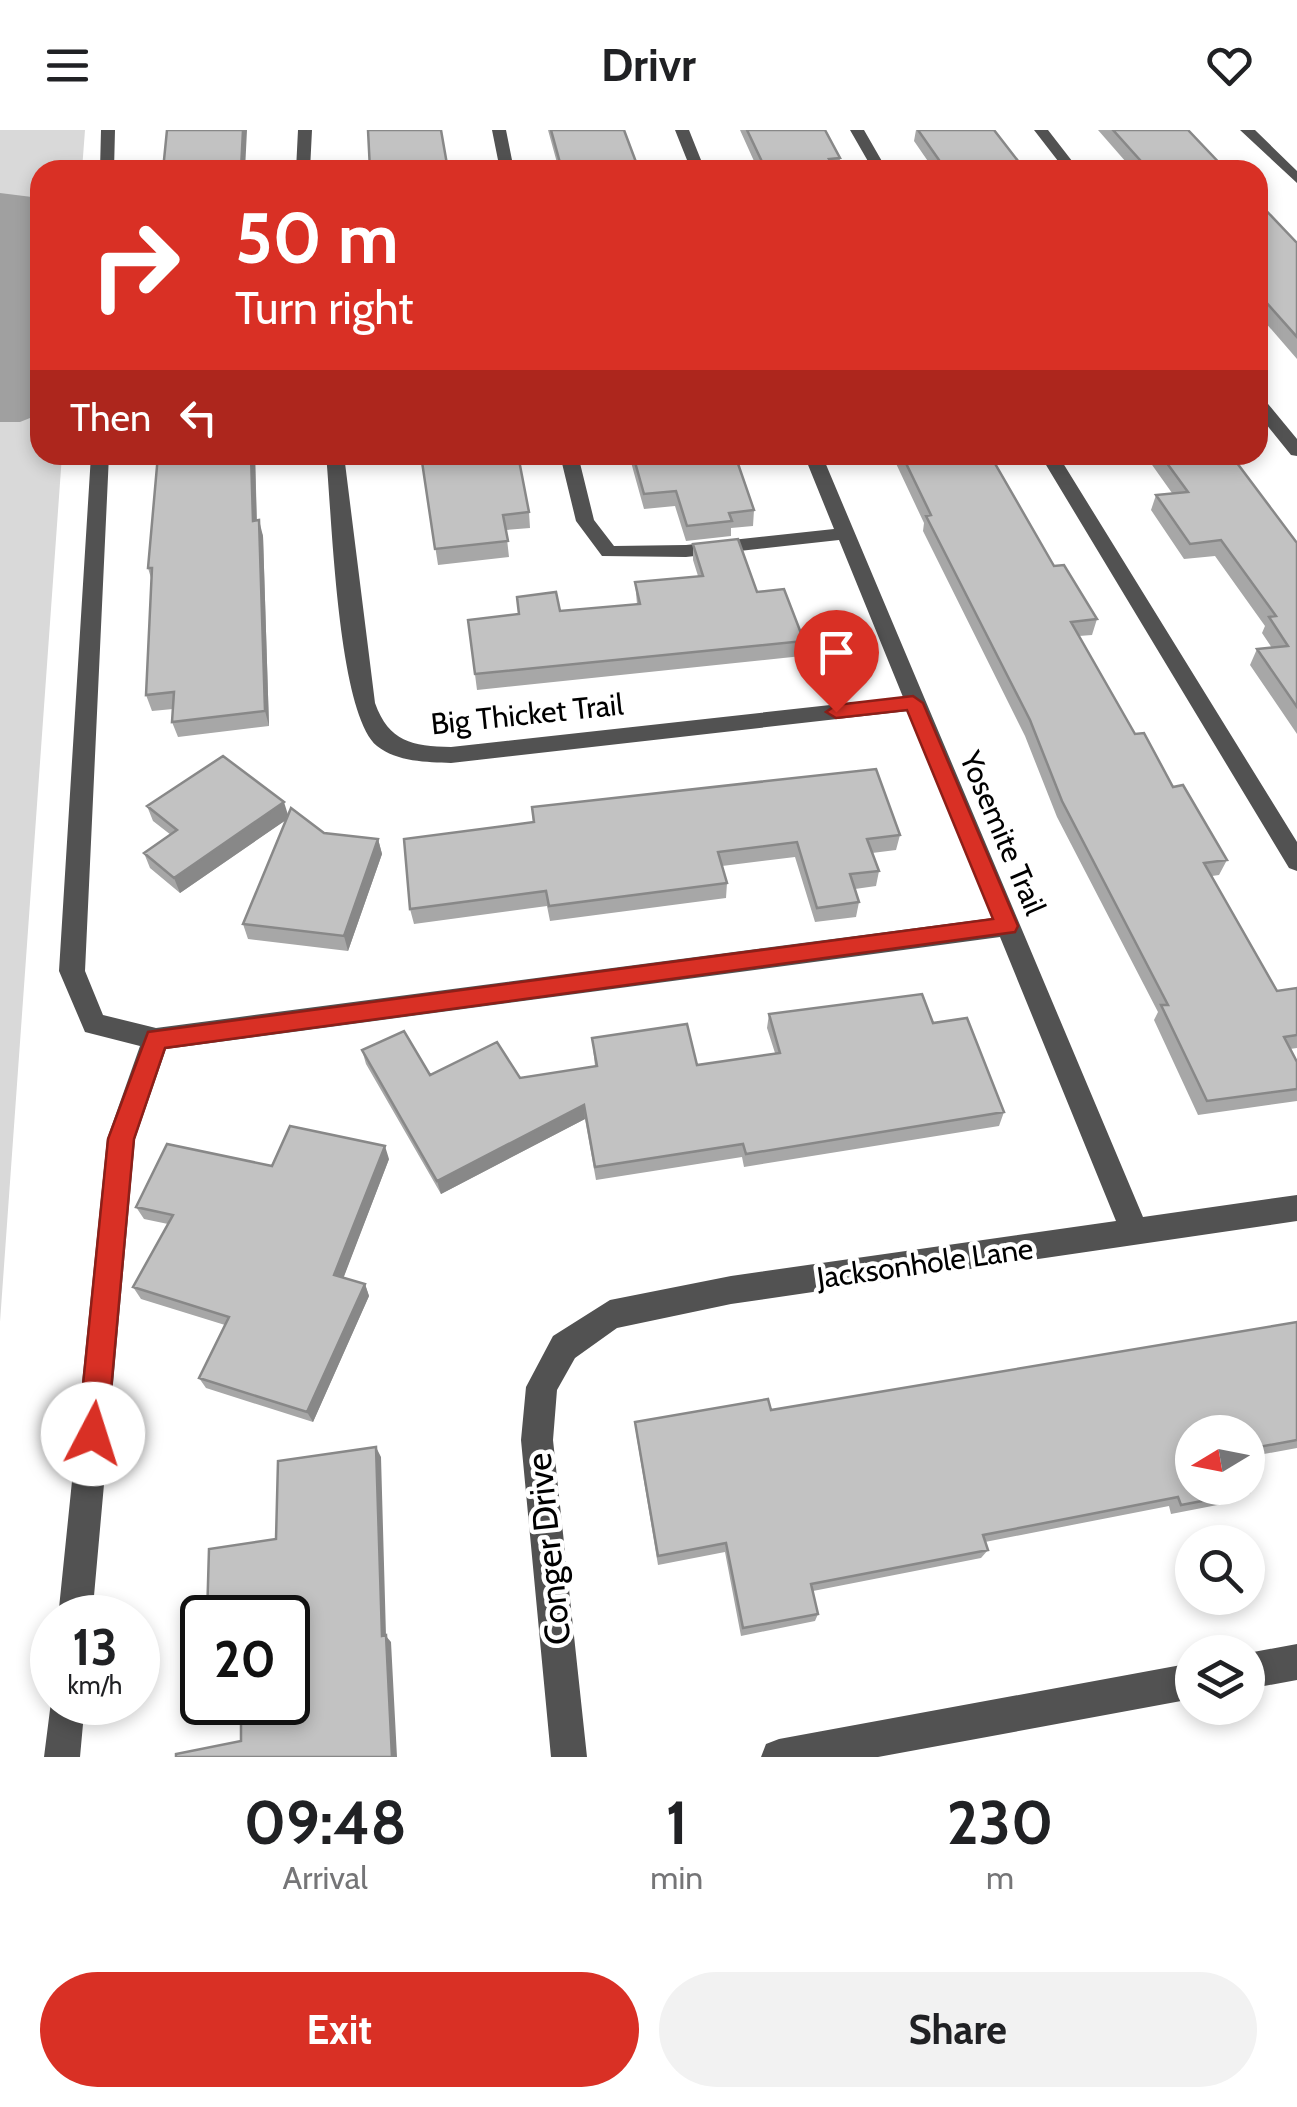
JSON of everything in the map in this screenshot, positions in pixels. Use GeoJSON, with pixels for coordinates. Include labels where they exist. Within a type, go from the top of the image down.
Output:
{"type":"FeatureCollection","features":[{"type":"Feature","properties":{"kind":"street"},"geometry":{"type":"LineString","coordinates":[[106,160],[108,130]]}},
{"type":"Feature","properties":{"kind":"street"},"geometry":{"type":"LineString","coordinates":[[304,160],[305,130]]}},
{"type":"Feature","properties":{"kind":"street"},"geometry":{"type":"LineString","coordinates":[[499,130],[505,160]]}},
{"type":"Feature","properties":{"kind":"street"},"geometry":{"type":"LineString","coordinates":[[682,130],[694,160]]}},
{"type":"Feature","properties":{"kind":"street"},"geometry":{"type":"LineString","coordinates":[[857,130],[874,160]]}},
{"type":"Feature","properties":{"kind":"street"},"geometry":{"type":"LineString","coordinates":[[1041,130],[1064,160]]}},
{"type":"Feature","properties":{"kind":"street"},"geometry":{"type":"LineString","coordinates":[[1248,130],[1297,179]]}},
{"type":"Feature","properties":{"kind":"street"},"geometry":{"type":"LineString","coordinates":[[1268,415],[1297,451]]}},
{"type":"Feature","properties":{"kind":"street"},"geometry":{"type":"LineString","coordinates":[[99,465],[72,971],[94,1024],[156,1039],[1007,926]]}},
{"type":"Feature","properties":{"kind":"street","name":"Big Thicket Trail"},"geometry":{"type":"LineString","coordinates":[[336,465],[359,682],[367,717],[384,744],[414,755],[451,754],[913,703]]}},
{"type":"Feature","properties":{"kind":"street"},"geometry":{"type":"LineString","coordinates":[[571,465],[585,521],[609,552],[686,551],[845,534]]}},
{"type":"Feature","properties":{"kind":"street","name":"Yosemite Trail"},"geometry":{"type":"LineString","coordinates":[[817,465],[1136,1234]]}},
{"type":"Feature","properties":{"kind":"street"},"geometry":{"type":"LineString","coordinates":[[1055,465],[1297,862]]}},
{"type":"Feature","properties":{"kind":"street"},"geometry":{"type":"LineString","coordinates":[[77,1595],[121,1139],[156,1039]]}},
{"type":"Feature","properties":{"kind":"street","name":"Jacksonhole Lane"},"geometry":{"type":"LineString","coordinates":[[564,1347],[610,1315],[731,1290],[1297,1208]]}},
{"type":"Feature","properties":{"kind":"street","name":"Conger Drive"},"geometry":{"type":"LineString","coordinates":[[564,1347],[542,1387],[537,1440],[569,1757]]}},
{"type":"Feature","properties":{"kind":"street"},"geometry":{"type":"LineString","coordinates":[[1265,1668],[1297,1662]]}},
{"type":"Feature","properties":{"kind":"street"},"geometry":{"type":"LineString","coordinates":[[779,1757],[1175,1684]]}},
{"type":"Feature","properties":{"kind":"street"},"geometry":{"type":"LineString","coordinates":[[62,1757],[65,1725]]}},
{"type":"Feature","properties":{"kind":"shaded area"},"geometry":{"type":"Polygon","coordinates":[[[0,130],[85,130],[83,160],[30,160],[30,465],[61,465],[0,1322],[0,130]]]}},
{"type":"Feature","properties":{"kind":"shaded area"},"geometry":{"type":"Polygon","coordinates":[[[0,193],[30,197],[30,418],[0,422],[0,193]]]}},
{"type":"Feature","properties":{"kind":"building"},"geometry":{"type":"Polygon","coordinates":[[[167,130],[243,130],[242,160],[164,160],[167,130]]]}},
{"type":"Feature","properties":{"kind":"building"},"geometry":{"type":"Polygon","coordinates":[[[368,130],[441,130],[446,160],[370,160],[368,130]]]}},
{"type":"Feature","properties":{"kind":"building"},"geometry":{"type":"Polygon","coordinates":[[[551,130],[624,130],[635,160],[559,160],[551,130]]]}},
{"type":"Feature","properties":{"kind":"building"},"geometry":{"type":"Polygon","coordinates":[[[747,130],[825,130],[840,158],[830,160],[761,160],[747,130]]]}},
{"type":"Feature","properties":{"kind":"building"},"geometry":{"type":"Polygon","coordinates":[[[918,130],[994,130],[1017,160],[939,160],[918,130]]]}},
{"type":"Feature","properties":{"kind":"building"},"geometry":{"type":"Polygon","coordinates":[[[1113,130],[1188,130],[1216,160],[1140,160],[1113,130]]]}},
{"type":"Feature","properties":{"kind":"building"},"geometry":{"type":"Polygon","coordinates":[[[1268,213],[1297,243],[1297,337],[1268,304],[1268,213]]]}},
{"type":"Feature","properties":{"kind":"building"},"geometry":{"type":"Polygon","coordinates":[[[157,465],[251,465],[253,521],[259,520],[265,711],[172,722],[174,692],[146,695],[152,568],[148,568],[157,465]]]}},
{"type":"Feature","properties":{"kind":"building"},"geometry":{"type":"Polygon","coordinates":[[[422,465],[520,465],[529,512],[503,515],[508,541],[435,549],[422,465]]]}},
{"type":"Feature","properties":{"kind":"building"},"geometry":{"type":"Polygon","coordinates":[[[636,465],[738,465],[754,510],[729,513],[732,521],[687,526],[676,491],[644,494],[636,465]]]}},
{"type":"Feature","properties":{"kind":"building"},"geometry":{"type":"Polygon","coordinates":[[[907,465],[996,465],[1054,566],[1064,565],[1097,619],[1071,622],[1135,734],[1144,733],[1173,787],[1183,785],[1227,860],[1204,863],[1277,991],[1297,988],[1297,1035],[1284,1037],[1297,1062],[1297,1089],[1207,1101],[1161,1005],[1168,1005],[1062,801],[1030,720],[926,516],[931,515],[907,465]]]}},
{"type":"Feature","properties":{"kind":"building"},"geometry":{"type":"Polygon","coordinates":[[[1168,465],[1238,465],[1297,543],[1297,707],[1257,649],[1288,646],[1269,617],[1276,616],[1221,540],[1190,544],[1156,495],[1188,492],[1168,465]]]}},
{"type":"Feature","properties":{"kind":"building"},"geometry":{"type":"Polygon","coordinates":[[[738,539],[757,592],[784,589],[804,641],[475,674],[468,620],[519,614],[517,597],[556,592],[560,611],[640,604],[635,582],[703,576],[693,544],[738,539]]]}},
{"type":"Feature","properties":{"kind":"building"},"geometry":{"type":"Polygon","coordinates":[[[223,756],[284,802],[174,878],[144,853],[177,830],[147,806],[223,756]]]}},
{"type":"Feature","properties":{"kind":"building"},"geometry":{"type":"Polygon","coordinates":[[[876,769],[900,835],[867,839],[879,871],[850,874],[859,902],[817,908],[797,842],[718,852],[727,883],[549,906],[546,891],[410,909],[404,839],[534,822],[532,807],[876,769]]]}},
{"type":"Feature","properties":{"kind":"building"},"geometry":{"type":"Polygon","coordinates":[[[291,808],[324,833],[378,839],[344,936],[243,924],[291,808]]]}},
{"type":"Feature","properties":{"kind":"building"},"geometry":{"type":"Polygon","coordinates":[[[922,994],[933,1023],[967,1018],[1004,1112],[746,1154],[743,1144],[595,1167],[584,1105],[437,1181],[362,1050],[404,1031],[430,1075],[497,1042],[520,1078],[597,1066],[592,1038],[687,1024],[697,1065],[780,1053],[769,1014],[922,994]]]}},
{"type":"Feature","properties":{"kind":"building"},"geometry":{"type":"Polygon","coordinates":[[[290,1126],[385,1146],[334,1275],[365,1284],[307,1412],[199,1378],[229,1317],[133,1287],[173,1215],[136,1207],[167,1144],[272,1166],[290,1126]]]}},
{"type":"Feature","properties":{"kind":"building"},"geometry":{"type":"Polygon","coordinates":[[[1297,1322],[1297,1440],[1265,1446],[1265,1415],[1175,1415],[1175,1498],[983,1535],[988,1550],[811,1584],[818,1614],[743,1628],[726,1543],[658,1556],[635,1422],[768,1399],[771,1410],[1297,1322]]]}},
{"type":"Feature","properties":{"kind":"building"},"geometry":{"type":"Polygon","coordinates":[[[376,1447],[382,1636],[386,1635],[392,1757],[176,1757],[241,1741],[241,1725],[310,1725],[310,1595],[208,1595],[209,1549],[276,1539],[278,1461],[376,1447]]]}},
{"type":"Feature","properties":{"kind":"route"},"geometry":{"type":"LineString","coordinates":[[93,1434],[121,1139],[156,1039],[1007,926],[913,703],[836,712]]}}]}
